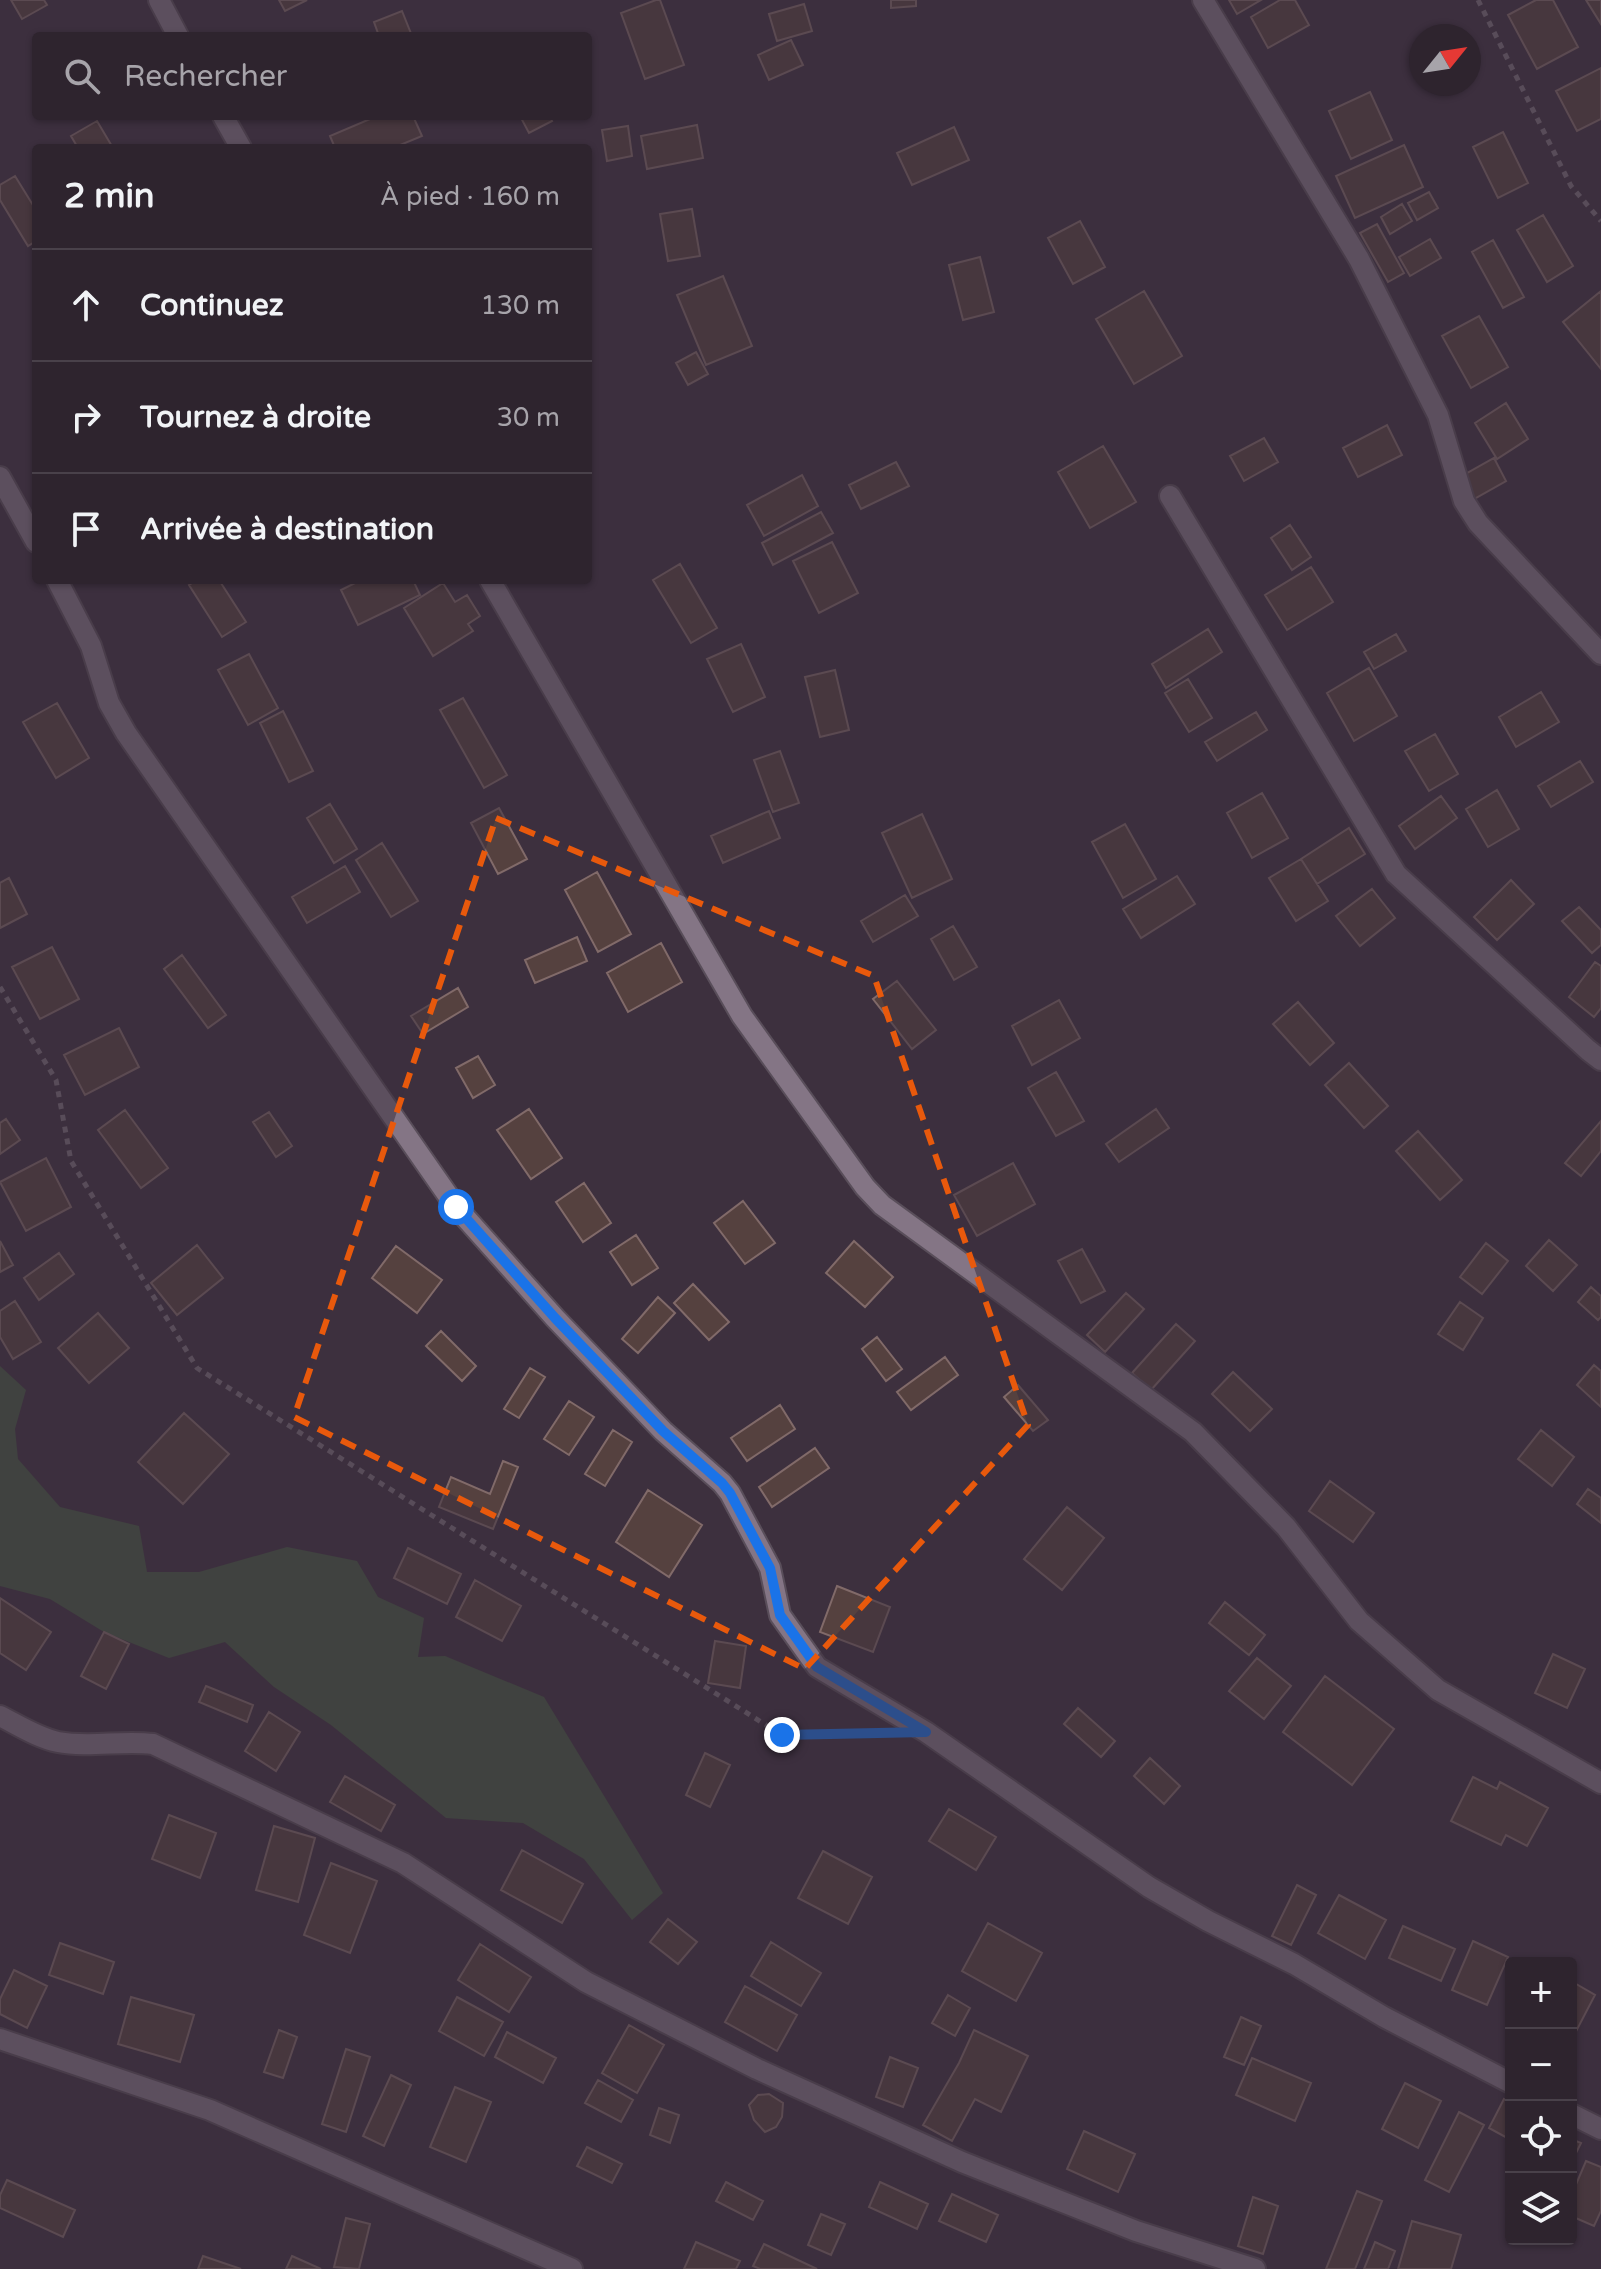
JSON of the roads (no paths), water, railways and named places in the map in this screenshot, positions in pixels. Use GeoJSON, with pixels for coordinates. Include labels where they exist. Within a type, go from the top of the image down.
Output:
{"type":"FeatureCollection","features":[{"type":"Feature","properties":{"kind":"street"},"geometry":{"type":"LineString","coordinates":[[159,0],[176,32]]}},
{"type":"Feature","properties":{"kind":"street"},"geometry":{"type":"LineString","coordinates":[[1203,0],[1359,259],[1438,415],[1464,501],[1478,523],[1601,654]]}},
{"type":"Feature","properties":{"kind":"street"},"geometry":{"type":"LineString","coordinates":[[225,120],[239,144]]}},
{"type":"Feature","properties":{"kind":"street"},"geometry":{"type":"LineString","coordinates":[[0,477],[32,535]]}},
{"type":"Feature","properties":{"kind":"street"},"geometry":{"type":"LineString","coordinates":[[1170,496],[1396,874],[1601,1060]]}},
{"type":"Feature","properties":{"kind":"street"},"geometry":{"type":"LineString","coordinates":[[59,584],[91,646],[109,703],[126,733],[456,1207],[663,1431],[730,1493],[770,1568],[780,1615],[817,1667],[926,1732],[1149,1887],[1505,2080]]}},
{"type":"Feature","properties":{"kind":"street"},"geometry":{"type":"LineString","coordinates":[[492,584],[742,1016],[865,1187],[882,1205],[1193,1432],[1286,1527],[1359,1621],[1438,1690],[1601,1783]]}},
{"type":"Feature","properties":{"kind":"street"},"geometry":{"type":"LineString","coordinates":[[0,1716],[54,1741],[153,1744],[403,1863],[586,1982],[757,2069],[962,2162],[1136,2231],[1255,2269]]}},
{"type":"Feature","properties":{"kind":"street"},"geometry":{"type":"LineString","coordinates":[[0,2039],[210,2110],[572,2269]]}},
{"type":"Feature","properties":{"kind":"street"},"geometry":{"type":"LineString","coordinates":[[1577,2117],[1601,2129]]}}]}
